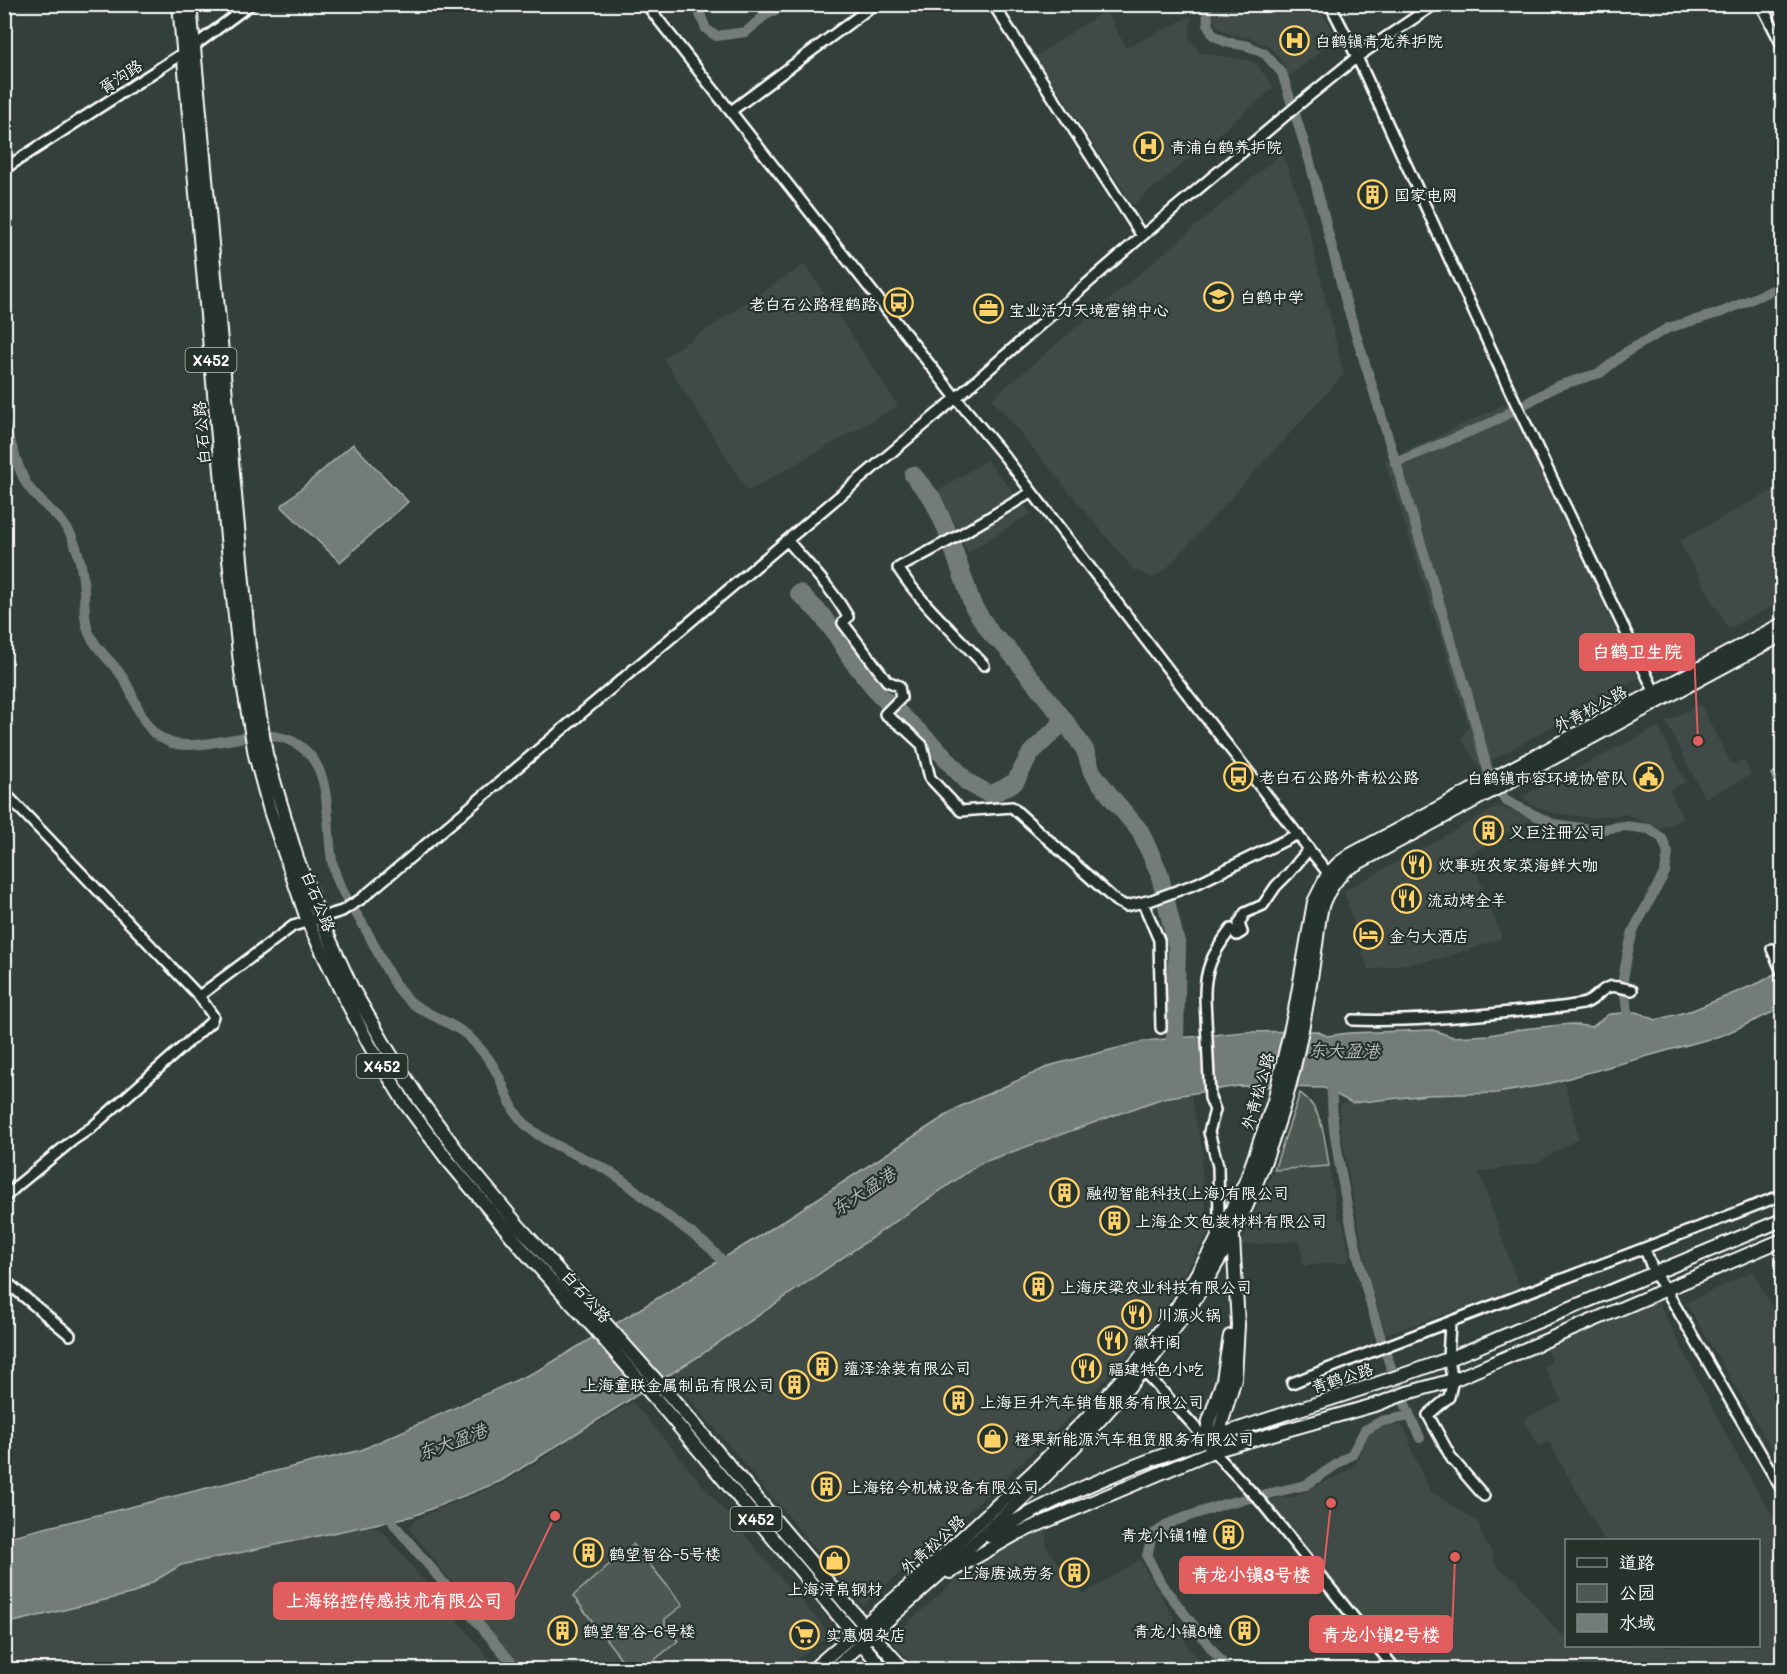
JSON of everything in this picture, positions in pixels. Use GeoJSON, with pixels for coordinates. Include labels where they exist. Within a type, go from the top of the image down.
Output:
{"type":"FeatureCollection","features":[{"type":"Feature","properties":{"kind":"main road","name":"白石公路"},"geometry":{"type":"LineString","coordinates":[[178,4],[188,50]]}},
{"type":"Feature","properties":{"kind":"main road","name":"白石公路"},"geometry":{"type":"LineString","coordinates":[[190,4],[188,50],[229,560],[241,672],[253,713],[277,834],[314,920],[340,989],[370,1046],[405,1102],[479,1198],[671,1397],[904,1670]]}},
{"type":"Feature","properties":{"kind":"main road","name":"外青松公路"},"geometry":{"type":"LineString","coordinates":[[1657,697],[1782,624]]}},
{"type":"Feature","properties":{"kind":"main road","name":"外青松公路"},"geometry":{"type":"LineString","coordinates":[[925,1581],[1140,1366],[1187,1313],[1229,1228],[1255,1185],[1280,1103],[1300,1012],[1314,902],[1339,863],[1352,854],[1495,783],[1657,697],[1782,635]]}},
{"type":"Feature","properties":{"kind":"main road","name":"青鹤公路"},"geometry":{"type":"LineString","coordinates":[[969,1548],[1010,1524],[1140,1462],[1448,1359],[1782,1220]]}},
{"type":"Feature","properties":{"kind":"main road"},"geometry":{"type":"LineString","coordinates":[[1213,1451],[1235,1378],[1238,1325],[1229,1228]]}},
{"type":"Feature","properties":{"kind":"main road"},"geometry":{"type":"LineString","coordinates":[[925,1581],[1016,1534],[1213,1451],[1453,1380],[1782,1240]]}},
{"type":"Feature","properties":{"kind":"main road"},"geometry":{"type":"LineString","coordinates":[[1205,1440],[1223,1380],[1230,1334],[1220,1246]]}},
{"type":"Feature","properties":{"kind":"main road","name":"白石公路"},"geometry":{"type":"LineString","coordinates":[[599,1324],[660,1404],[884,1670]]}},
{"type":"Feature","properties":{"kind":"main road","name":"外青松公路"},"geometry":{"type":"LineString","coordinates":[[812,1670],[852,1634],[868,1629],[969,1548],[1096,1424],[1140,1366]]}},
{"type":"Feature","properties":{"kind":"main road","name":"外青松公路"},"geometry":{"type":"LineString","coordinates":[[832,1670],[861,1643],[868,1629]]}},
{"type":"Feature","properties":{"kind":"street","name":"胥沟路"},"geometry":{"type":"LineString","coordinates":[[4,169],[188,50],[250,4]]}},
{"type":"Feature","properties":{"kind":"street"},"geometry":{"type":"LineString","coordinates":[[646,4],[1032,492],[1332,877]]}},
{"type":"Feature","properties":{"kind":"street"},"geometry":{"type":"LineString","coordinates":[[731,111],[875,4]]}},
{"type":"Feature","properties":{"kind":"street"},"geometry":{"type":"LineString","coordinates":[[993,4],[1142,236]]}},
{"type":"Feature","properties":{"kind":"street"},"geometry":{"type":"LineString","coordinates":[[1330,4],[1358,57],[1511,393],[1657,697]]}},
{"type":"Feature","properties":{"kind":"street"},"geometry":{"type":"LineString","coordinates":[[199,996],[293,926],[342,912],[361,899],[956,398],[1281,119],[1358,57],[1435,4]]}},
{"type":"Feature","properties":{"kind":"street"},"geometry":{"type":"LineString","coordinates":[[1761,4],[1782,45]]}},
{"type":"Feature","properties":{"kind":"street"},"geometry":{"type":"LineString","coordinates":[[984,665],[947,629],[898,568],[1032,492]]}},
{"type":"Feature","properties":{"kind":"street"},"geometry":{"type":"LineString","coordinates":[[787,540],[840,604],[848,616],[843,623],[860,646],[887,681],[899,686],[901,698],[885,714],[922,745],[930,778],[961,811],[1012,807],[1116,901],[1126,906],[1148,902],[1197,883],[1298,834]]}},
{"type":"Feature","properties":{"kind":"street"},"geometry":{"type":"LineString","coordinates":[[4,792],[199,996],[213,1017],[211,1022],[91,1128],[73,1140],[4,1198]]}},
{"type":"Feature","properties":{"kind":"street"},"geometry":{"type":"LineString","coordinates":[[1220,1246],[1218,1166],[1209,1132],[1215,1110],[1210,1098],[1206,1031],[1205,983],[1209,965],[1216,949],[1231,929],[1237,935],[1242,932],[1239,924],[1245,913],[1263,905],[1276,886],[1309,849]]}},
{"type":"Feature","properties":{"kind":"street"},"geometry":{"type":"LineString","coordinates":[[1148,902],[1160,940],[1161,1028]]}},
{"type":"Feature","properties":{"kind":"street"},"geometry":{"type":"LineString","coordinates":[[1772,949],[1782,970]]}},
{"type":"Feature","properties":{"kind":"street"},"geometry":{"type":"LineString","coordinates":[[1353,1020],[1429,1020],[1575,1005],[1592,1001],[1604,990],[1612,987],[1632,990]]}},
{"type":"Feature","properties":{"kind":"street"},"geometry":{"type":"LineString","coordinates":[[1293,1383],[1782,1196]]}},
{"type":"Feature","properties":{"kind":"street"},"geometry":{"type":"LineString","coordinates":[[1645,1249],[1654,1273],[1782,1490]]}},
{"type":"Feature","properties":{"kind":"street"},"geometry":{"type":"LineString","coordinates":[[4,1280],[70,1335]]}},
{"type":"Feature","properties":{"kind":"street"},"geometry":{"type":"LineString","coordinates":[[1450,1323],[1448,1359],[1453,1380],[1449,1397],[1428,1415],[1452,1459],[1484,1496]]}},
{"type":"Feature","properties":{"kind":"street"},"geometry":{"type":"LineString","coordinates":[[1140,1366],[1213,1451],[1261,1502],[1396,1670]]}},
{"type":"Feature","properties":{"kind":"shaded area","name":"白鹤镇青龙养护院"},"geometry":{"type":"Polygon","coordinates":[[[1211,5],[1318,5],[1337,38],[1288,77],[1285,66],[1270,47],[1249,37],[1223,31],[1218,27],[1213,19],[1211,5]]]}},
{"type":"Feature","properties":{"kind":"shaded area","name":"青浦白鹤养护院"},"geometry":{"type":"Polygon","coordinates":[[[1106,10],[1126,48],[1191,16],[1189,39],[1201,53],[1248,60],[1257,65],[1274,88],[1133,205],[1036,56],[1106,10]]]}},
{"type":"Feature","properties":{"kind":"shaded area","name":"白鹤中学"},"geometry":{"type":"Polygon","coordinates":[[[1282,153],[1306,219],[1344,374],[1166,569],[1152,578],[1134,570],[992,399],[1282,153]]]}},
{"type":"Feature","properties":{"kind":"shaded area"},"geometry":{"type":"Polygon","coordinates":[[[805,264],[898,406],[748,491],[663,358],[805,264]]]}},
{"type":"Feature","properties":{"kind":"shaded area"},"geometry":{"type":"Polygon","coordinates":[[[1510,402],[1638,678],[1480,767],[1461,739],[1469,727],[1385,461],[1510,402]]]}},
{"type":"Feature","properties":{"kind":"shaded area"},"geometry":{"type":"Polygon","coordinates":[[[986,460],[1031,513],[967,553],[961,534],[937,492],[986,460]]]}},
{"type":"Feature","properties":{"kind":"shaded area"},"geometry":{"type":"Polygon","coordinates":[[[1782,485],[1782,601],[1728,629],[1679,541],[1782,485]]]}},
{"type":"Feature","properties":{"kind":"shaded area"},"geometry":{"type":"Polygon","coordinates":[[[1700,704],[1732,765],[1744,760],[1751,775],[1705,798],[1666,722],[1700,704]]]}},
{"type":"Feature","properties":{"kind":"shaded area"},"geometry":{"type":"Polygon","coordinates":[[[1658,727],[1686,782],[1669,790],[1683,819],[1660,829],[1626,814],[1592,818],[1553,813],[1521,797],[1658,727]]]}},
{"type":"Feature","properties":{"kind":"shaded area"},"geometry":{"type":"Polygon","coordinates":[[[1499,806],[1530,819],[1470,855],[1502,938],[1444,958],[1368,970],[1344,891],[1499,806]]]}},
{"type":"Feature","properties":{"kind":"shaded area"},"geometry":{"type":"Polygon","coordinates":[[[1564,1080],[1579,1138],[1537,1163],[1479,1172],[1520,1289],[1386,1334],[1369,1277],[1352,1193],[1340,1124],[1340,1104],[1427,1095],[1497,1093],[1564,1080]]]}},
{"type":"Feature","properties":{"kind":"shaded area"},"geometry":{"type":"Polygon","coordinates":[[[1191,1094],[1204,1159],[1201,1161],[1206,1213],[1211,1218],[1208,1233],[1170,1299],[1141,1340],[1074,1413],[863,1606],[670,1375],[981,1163],[1163,1098],[1191,1094]]]}},
{"type":"Feature","properties":{"kind":"shaded area"},"geometry":{"type":"Polygon","coordinates":[[[1329,1166],[1338,1219],[1342,1219],[1350,1256],[1347,1262],[1303,1266],[1300,1241],[1241,1245],[1274,1170],[1329,1166]]]}},
{"type":"Feature","properties":{"kind":"shaded area"},"geometry":{"type":"Polygon","coordinates":[[[1753,1271],[1782,1327],[1782,1466],[1686,1303],[1753,1271]]]}},
{"type":"Feature","properties":{"kind":"shaded area"},"geometry":{"type":"Polygon","coordinates":[[[1656,1298],[1739,1459],[1782,1531],[1782,1669],[1402,1669],[1266,1501],[1294,1497],[1347,1471],[1360,1459],[1365,1434],[1381,1425],[1400,1425],[1410,1438],[1411,1449],[1430,1491],[1479,1523],[1482,1537],[1495,1563],[1501,1570],[1520,1582],[1518,1584],[1561,1636],[1565,1633],[1565,1647],[1760,1647],[1760,1539],[1603,1539],[1549,1442],[1539,1446],[1523,1420],[1562,1401],[1544,1366],[1552,1361],[1545,1345],[1656,1298]]]}},
{"type":"Feature","properties":{"kind":"shaded area"},"geometry":{"type":"Polygon","coordinates":[[[633,1402],[830,1634],[785,1669],[523,1669],[411,1531],[410,1526],[416,1520],[502,1484],[573,1437],[633,1402]]]}},
{"type":"Feature","properties":{"kind":"shaded area"},"geometry":{"type":"Polygon","coordinates":[[[368,1526],[384,1533],[498,1669],[5,1669],[4,1624],[134,1593],[180,1565],[368,1526]]]}},
{"type":"Feature","properties":{"kind":"shaded area"},"geometry":{"type":"Polygon","coordinates":[[[1044,1527],[1047,1532],[1046,1545],[1084,1594],[1140,1560],[1175,1620],[1188,1648],[1210,1669],[917,1669],[890,1639],[972,1563],[1044,1527]]]}},
{"type":"Feature","properties":{"kind":"green space"},"geometry":{"type":"Polygon","coordinates":[[[1782,768],[1782,796],[1771,774],[1782,768]]]}},
{"type":"Feature","properties":{"kind":"green space"},"geometry":{"type":"Polygon","coordinates":[[[1300,1093],[1314,1107],[1322,1126],[1329,1166],[1274,1170],[1300,1093]]]}},
{"type":"Feature","properties":{"kind":"green space"},"geometry":{"type":"Polygon","coordinates":[[[633,1544],[683,1605],[665,1619],[665,1626],[678,1641],[643,1669],[629,1669],[573,1596],[633,1544]]]}},
{"type":"Feature","properties":{"kind":"water"},"geometry":{"type":"Polygon","coordinates":[[[353,444],[408,502],[340,562],[281,506],[353,444]]]}},
{"type":"Feature","properties":{"kind":"water","name":"东大盈港"},"geometry":{"type":"Polygon","coordinates":[[[1782,969],[1782,1008],[1723,1035],[1544,1085],[1497,1093],[1427,1095],[1352,1103],[1324,1088],[1238,1086],[1163,1098],[981,1163],[699,1356],[501,1481],[413,1516],[181,1565],[134,1593],[5,1624],[4,1538],[361,1450],[541,1369],[763,1234],[959,1107],[1052,1065],[1145,1041],[1245,1032],[1317,1031],[1327,1036],[1348,1033],[1433,1030],[1453,1037],[1490,1035],[1571,1024],[1592,1027],[1609,1014],[1637,1012],[1656,1020],[1693,1010],[1761,982],[1782,969]]]}},
{"type":"Feature","properties":{"kind":"waterway"},"geometry":{"type":"LineString","coordinates":[[696,4],[706,29],[716,36],[746,32],[764,16],[786,4]]}},
{"type":"Feature","properties":{"kind":"waterway"},"geometry":{"type":"LineString","coordinates":[[1207,4],[1208,25],[1213,35],[1226,42],[1248,46],[1265,54],[1282,73],[1310,162],[1346,302],[1466,689],[1488,771],[1506,801],[1553,824],[1597,830],[1624,826],[1649,829],[1662,838],[1668,853],[1665,872],[1633,931],[1623,979],[1629,1025]]}},
{"type":"Feature","properties":{"kind":"waterway"},"geometry":{"type":"LineString","coordinates":[[1395,463],[1493,422],[1557,386],[1600,373],[1628,351],[1668,328],[1722,312],[1782,286]]}},
{"type":"Feature","properties":{"kind":"waterway"},"geometry":{"type":"LineString","coordinates":[[4,423],[25,481],[33,493],[63,523],[74,543],[82,570],[85,617],[89,633],[122,676],[149,728],[171,743],[188,745],[259,736],[276,737],[292,741],[307,752],[317,765],[323,780],[330,848],[338,881],[388,973],[401,992],[416,1006],[459,1029],[477,1045],[494,1067],[514,1110],[527,1126],[547,1140],[618,1177],[710,1248],[731,1270]]}},
{"type":"Feature","properties":{"kind":"waterway"},"geometry":{"type":"LineString","coordinates":[[913,475],[932,498],[946,528],[973,606],[992,635],[1005,646],[1062,717],[1085,750],[1092,772],[1140,831],[1159,872],[1177,947],[1175,1038]]}},
{"type":"Feature","properties":{"kind":"waterway"},"geometry":{"type":"LineString","coordinates":[[799,593],[820,613],[852,660],[881,696],[942,754],[967,782],[991,795],[1015,782],[1031,753],[1064,721]]}},
{"type":"Feature","properties":{"kind":"waterway"},"geometry":{"type":"LineString","coordinates":[[1331,1078],[1334,1129],[1356,1247],[1390,1364],[1420,1438]]}},
{"type":"Feature","properties":{"kind":"waterway"},"geometry":{"type":"LineString","coordinates":[[1228,1670],[1160,1582],[1147,1556],[1152,1535],[1172,1522],[1224,1504],[1306,1485],[1352,1454],[1365,1430],[1382,1421],[1410,1416]]}},
{"type":"Feature","properties":{"kind":"waterway"},"geometry":{"type":"LineString","coordinates":[[386,1511],[396,1527],[518,1670]]}},
{"type":"Feature","properties":{"kind":"place","name":"白鹤镇青龙养护院"},"geometry":{"type":"Point","coordinates":[1294,40]}},
{"type":"Feature","properties":{"kind":"place","name":"青浦白鹤养护院"},"geometry":{"type":"Point","coordinates":[1149,146]}},
{"type":"Feature","properties":{"kind":"place","name":"国家电网"},"geometry":{"type":"Point","coordinates":[1373,194]}},
{"type":"Feature","properties":{"kind":"place","name":"白鹤中学"},"geometry":{"type":"Point","coordinates":[1219,296]}},
{"type":"Feature","properties":{"kind":"place","name":"老白石公路程鹤路"},"geometry":{"type":"Point","coordinates":[898,303]}},
{"type":"Feature","properties":{"kind":"place","name":"宝业活力天境营销中心"},"geometry":{"type":"Point","coordinates":[988,309]}},
{"type":"Feature","properties":{"kind":"place","name":"白鹤卫生院"},"geometry":{"type":"Point","coordinates":[1698,741]}},
{"type":"Feature","properties":{"kind":"place","name":"老白石公路外青松公路"},"geometry":{"type":"Point","coordinates":[1238,776]}},
{"type":"Feature","properties":{"kind":"place","name":"白鹤镇市容环境协管队"},"geometry":{"type":"Point","coordinates":[1648,777]}},
{"type":"Feature","properties":{"kind":"place","name":"义巨注册公司"},"geometry":{"type":"Point","coordinates":[1488,831]}},
{"type":"Feature","properties":{"kind":"place","name":"炊事班农家菜海鲜大咖"},"geometry":{"type":"Point","coordinates":[1417,864]}},
{"type":"Feature","properties":{"kind":"place","name":"流动烤全羊"},"geometry":{"type":"Point","coordinates":[1406,899]}},
{"type":"Feature","properties":{"kind":"place","name":"金勺大酒店"},"geometry":{"type":"Point","coordinates":[1368,935]}},
{"type":"Feature","properties":{"kind":"place","name":"融彻智能科技(上海)有限公司"},"geometry":{"type":"Point","coordinates":[1065,1192]}},
{"type":"Feature","properties":{"kind":"place","name":"上海企文包装材料有限公司"},"geometry":{"type":"Point","coordinates":[1114,1220]}},
{"type":"Feature","properties":{"kind":"place","name":"上海庆梁农业科技有限公司"},"geometry":{"type":"Point","coordinates":[1039,1286]}},
{"type":"Feature","properties":{"kind":"place","name":"川源火锅"},"geometry":{"type":"Point","coordinates":[1136,1314]}},
{"type":"Feature","properties":{"kind":"place","name":"徽轩阁"},"geometry":{"type":"Point","coordinates":[1112,1341]}},
{"type":"Feature","properties":{"kind":"place","name":"蕴泽涂装有限公司"},"geometry":{"type":"Point","coordinates":[822,1367]}},
{"type":"Feature","properties":{"kind":"place","name":"福建特色小吃"},"geometry":{"type":"Point","coordinates":[1087,1368]}},
{"type":"Feature","properties":{"kind":"place","name":"上海童联金属制品有限公司"},"geometry":{"type":"Point","coordinates":[795,1384]}},
{"type":"Feature","properties":{"kind":"place","name":"上海巨升汽车销售服务有限公司"},"geometry":{"type":"Point","coordinates":[959,1401]}},
{"type":"Feature","properties":{"kind":"place","name":"橙果新能源汽车租赁服务有限公司"},"geometry":{"type":"Point","coordinates":[993,1438]}},
{"type":"Feature","properties":{"kind":"place","name":"上海铭今机械设备有限公司"},"geometry":{"type":"Point","coordinates":[826,1486]}},
{"type":"Feature","properties":{"kind":"place","name":"青龙小镇3号楼"},"geometry":{"type":"Point","coordinates":[1331,1503]}},
{"type":"Feature","properties":{"kind":"place","name":"上海铭控传感技术有限公司"},"geometry":{"type":"Point","coordinates":[555,1516]}},
{"type":"Feature","properties":{"kind":"place","name":"青龙小镇1幢"},"geometry":{"type":"Point","coordinates":[1229,1534]}},
{"type":"Feature","properties":{"kind":"place","name":"鹤望智谷-5号楼"},"geometry":{"type":"Point","coordinates":[588,1553]}},
{"type":"Feature","properties":{"kind":"place","name":"青龙小镇2号楼"},"geometry":{"type":"Point","coordinates":[1455,1557]}},
{"type":"Feature","properties":{"kind":"place","name":"上海浔帛钢材"},"geometry":{"type":"Point","coordinates":[835,1560]}},
{"type":"Feature","properties":{"kind":"place","name":"上海赓诚劳务"},"geometry":{"type":"Point","coordinates":[1075,1572]}},
{"type":"Feature","properties":{"kind":"place","name":"鹤望智谷-6号楼"},"geometry":{"type":"Point","coordinates":[562,1630]}},
{"type":"Feature","properties":{"kind":"place","name":"青龙小镇8幢"},"geometry":{"type":"Point","coordinates":[1244,1630]}},
{"type":"Feature","properties":{"kind":"place","name":"实惠烟杂店"},"geometry":{"type":"Point","coordinates":[805,1634]}}]}
